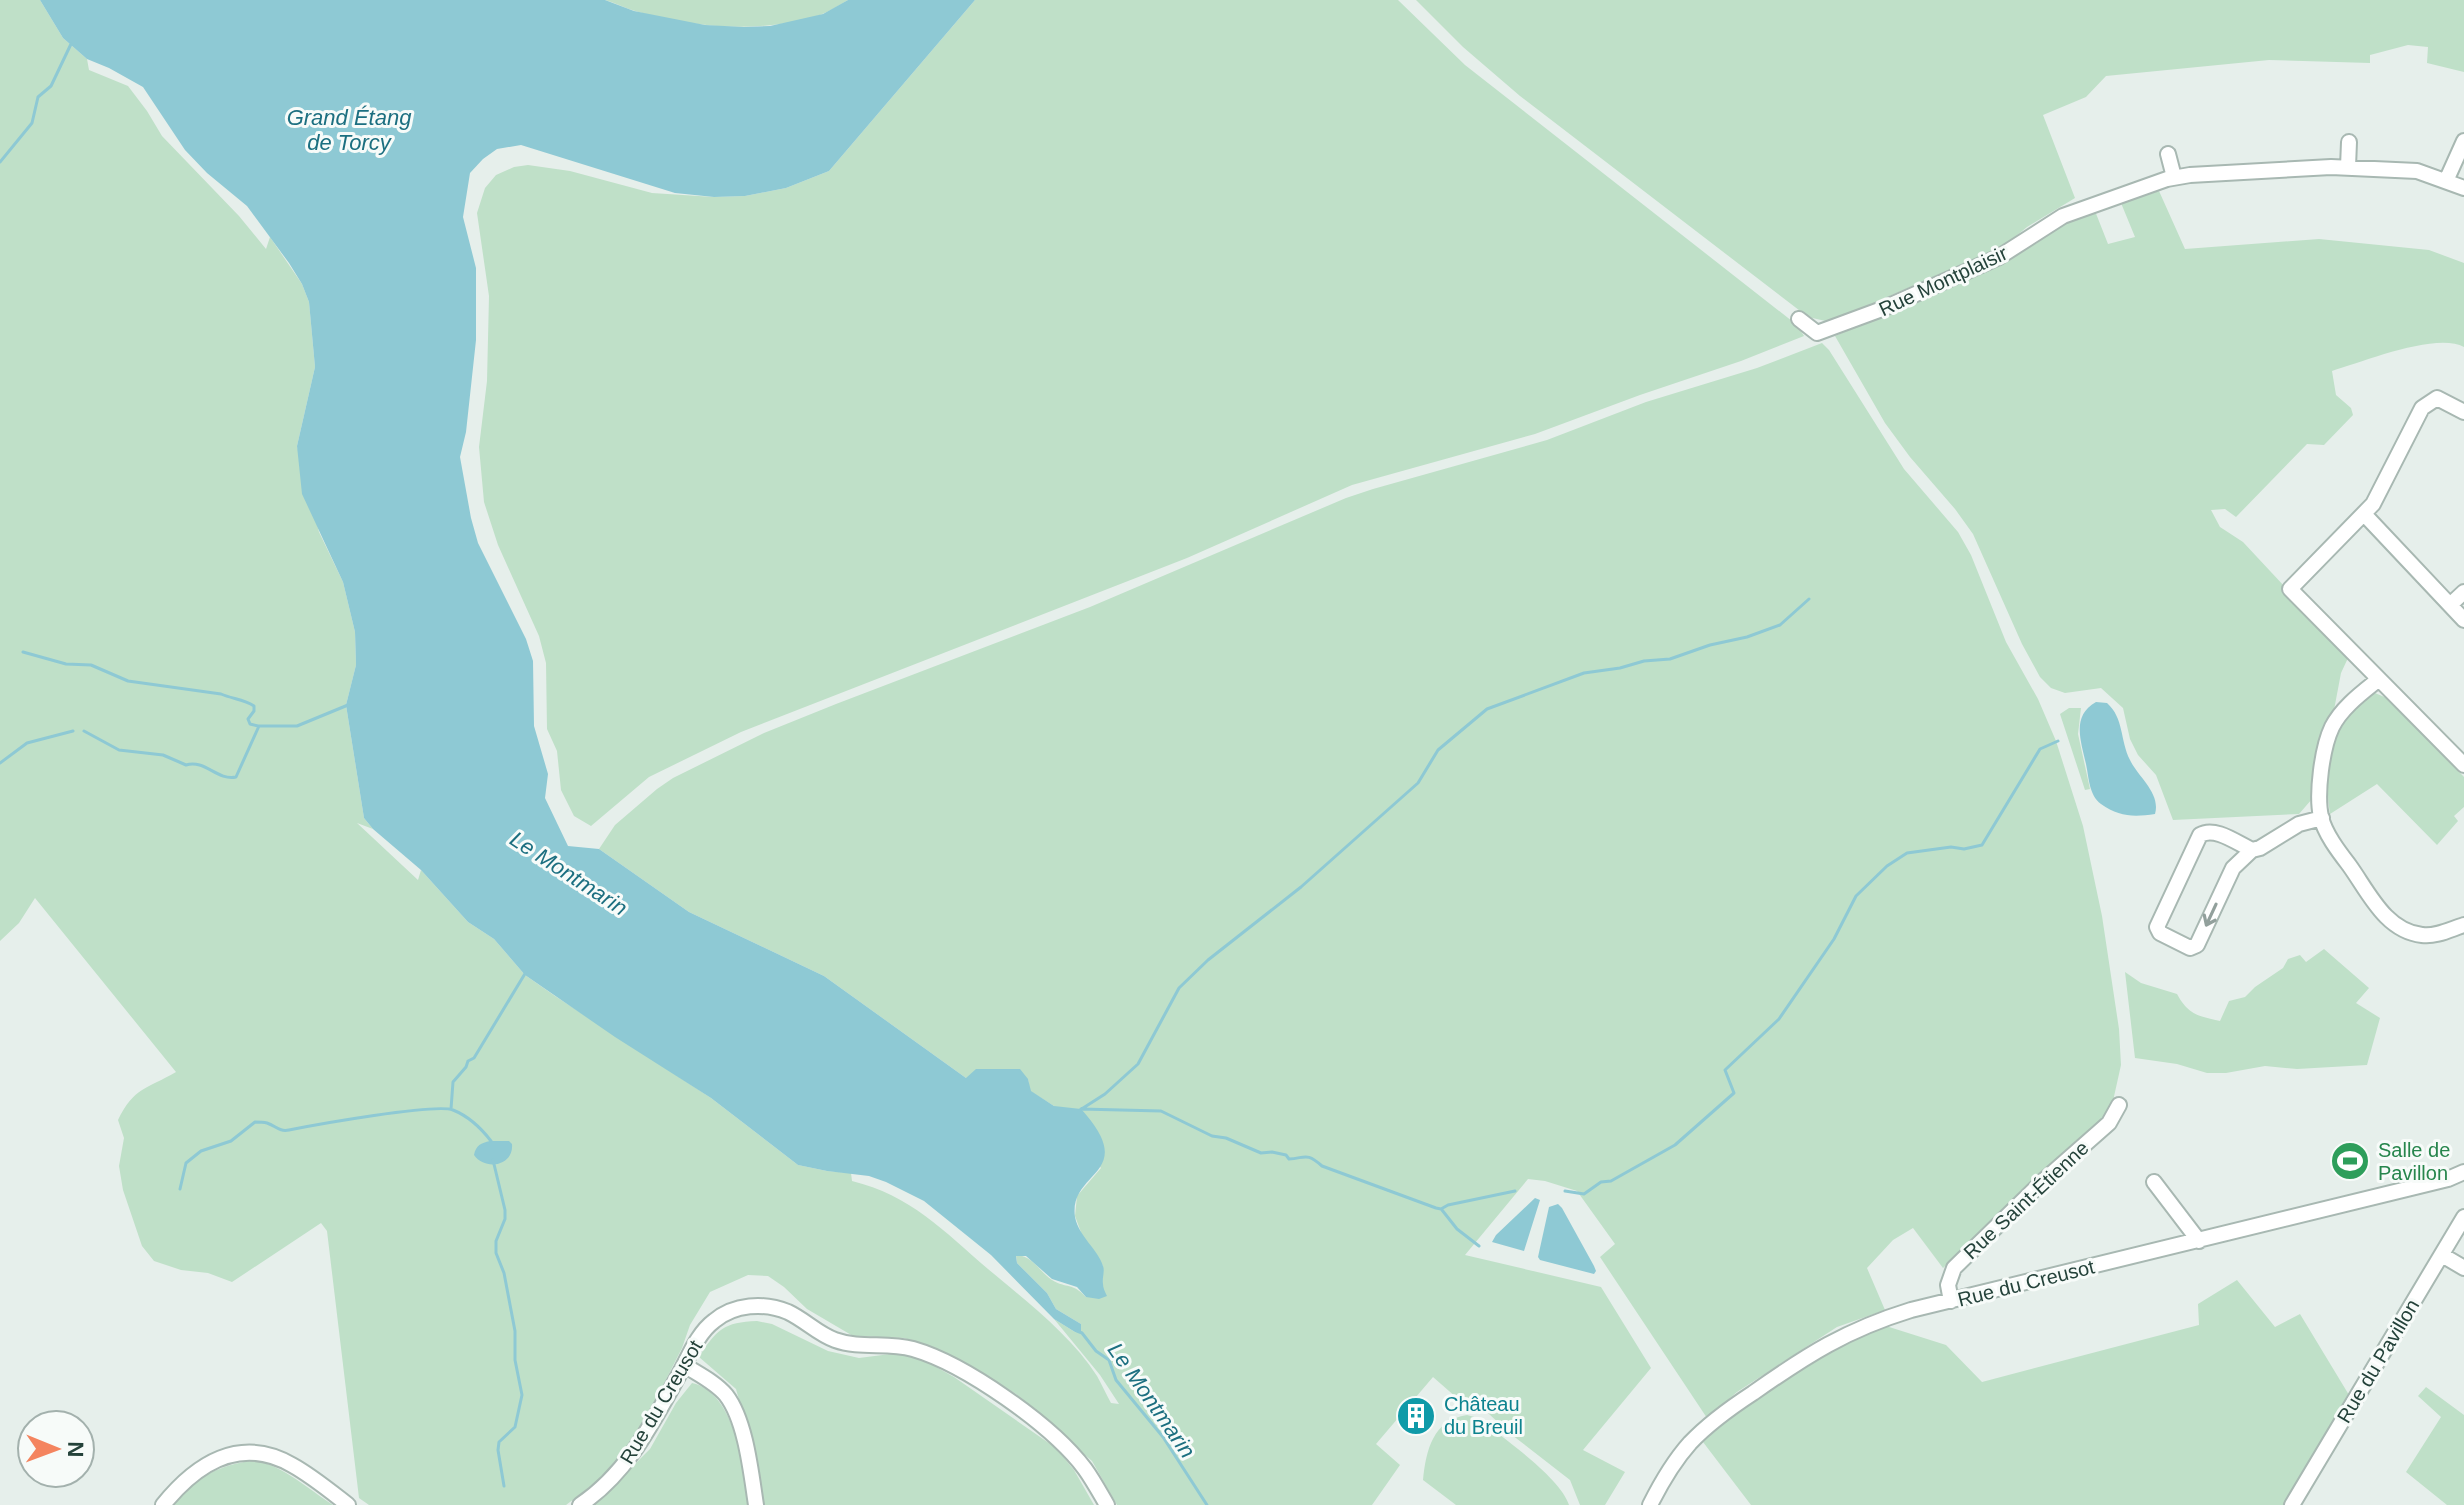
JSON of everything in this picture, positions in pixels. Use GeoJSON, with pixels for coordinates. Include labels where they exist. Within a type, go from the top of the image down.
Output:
{"type":"FeatureCollection","features":[{"type":"Feature","properties":{"kind":"street"},"geometry":{"type":"LineString","coordinates":[[2446,181],[2464,141]]}},
{"type":"Feature","properties":{"kind":"street"},"geometry":{"type":"LineString","coordinates":[[2348,167],[2349,142]]}},
{"type":"Feature","properties":{"kind":"street"},"geometry":{"type":"LineString","coordinates":[[2168,154],[2174,177]]}},
{"type":"Feature","properties":{"kind":"street","name":"Rue Montplaisir"},"geometry":{"type":"LineString","coordinates":[[1799,319],[1817,333],[1858,319],[1999,257],[2063,216],[2174,177],[2348,167],[2417,171],[2464,188]]}},
{"type":"Feature","properties":{"kind":"street"},"geometry":{"type":"LineString","coordinates":[[2464,412],[2437,398],[2422,408],[2365,515],[2290,589],[2464,765]]}},
{"type":"Feature","properties":{"kind":"street"},"geometry":{"type":"LineString","coordinates":[[2365,515],[2464,620]]}},
{"type":"Feature","properties":{"kind":"street"},"geometry":{"type":"LineString","coordinates":[[2450,605],[2464,592]]}},
{"type":"Feature","properties":{"kind":"street"},"geometry":{"type":"LineString","coordinates":[[2379,679],[2357,696],[2332,727],[2321,772],[2322,818],[2339,853],[2370,898],[2394,922],[2422,935],[2437,934],[2464,925]]}},
{"type":"Feature","properties":{"kind":"street"},"geometry":{"type":"LineString","coordinates":[[2252,850],[2215,832],[2207,831],[2200,835],[2157,927],[2160,933],[2190,948],[2197,945],[2233,868],[2252,850],[2299,824],[2322,818]]}},
{"type":"Feature","properties":{"kind":"street","name":"Rue Saint-Étienne"},"geometry":{"type":"LineString","coordinates":[[1951,1301],[1948,1285],[1954,1268],[2042,1182],[2109,1123],[2119,1105]]}},
{"type":"Feature","properties":{"kind":"street","name":"Rue du Creusot"},"geometry":{"type":"LineString","coordinates":[[1650,1505],[1675,1461],[1707,1427],[1794,1363],[1865,1326],[1911,1310],[2448,1179],[2464,1172]]}},
{"type":"Feature","properties":{"kind":"street"},"geometry":{"type":"LineString","coordinates":[[2154,1182],[2199,1241]]}},
{"type":"Feature","properties":{"kind":"street","name":"Rue du Pavillon"},"geometry":{"type":"LineString","coordinates":[[2292,1505],[2464,1217]]}},
{"type":"Feature","properties":{"kind":"street"},"geometry":{"type":"LineString","coordinates":[[2442,1255],[2464,1268]]}},
{"type":"Feature","properties":{"kind":"street","name":"Rue du Creusot"},"geometry":{"type":"LineString","coordinates":[[580,1505],[625,1464],[653,1422],[705,1330],[714,1320],[737,1307],[750,1306],[789,1312],[822,1334],[845,1343],[892,1345],[942,1359],[976,1378],[1052,1435],[1085,1469],[1107,1505]]}},
{"type":"Feature","properties":{"kind":"street"},"geometry":{"type":"LineString","coordinates":[[684,1365],[719,1388],[733,1407],[744,1442],[756,1505]]}},
{"type":"Feature","properties":{"kind":"street"},"geometry":{"type":"LineString","coordinates":[[163,1505],[192,1474],[209,1463],[251,1452],[264,1453],[293,1465],[348,1505]]}},
{"type":"Feature","properties":{"kind":"green space"},"geometry":{"type":"Polygon","coordinates":[[[0,0],[40,0],[63,38],[87,59],[89,70],[128,86],[162,136],[239,216],[266,249],[270,237],[302,284],[309,302],[315,367],[297,446],[319,532],[343,582],[355,632],[356,665],[346,705],[364,818],[373,829],[357,823],[418,880],[421,870],[468,922],[494,939],[525,975],[711,1098],[798,1165],[851,1173],[852,1181],[892,1195],[941,1228],[1061,1332],[1097,1376],[1111,1403],[1119,1404],[1100,1375],[1054,1319],[1075,1332],[1081,1324],[1056,1309],[1047,1293],[1017,1263],[1016,1255],[1027,1258],[1052,1280],[1077,1289],[1086,1297],[1102,1283],[1103,1266],[1082,1235],[1075,1216],[1077,1196],[1101,1168],[1054,1106],[1030,1091],[1028,1079],[966,1078],[824,976],[689,912],[599,849],[615,825],[673,778],[764,733],[1090,607],[1346,498],[1547,440],[1646,402],[1757,368],[1822,343],[1904,469],[1958,532],[1971,555],[2006,642],[2038,699],[2056,741],[2083,826],[2102,916],[2119,1029],[2121,1065],[2113,1101],[2101,1122],[1943,1268],[1913,1228],[1893,1240],[1867,1268],[1885,1310],[1837,1327],[1737,1392],[1707,1418],[1600,1257],[1615,1244],[1577,1191],[1528,1179],[1465,1255],[1601,1287],[1651,1368],[1583,1450],[1625,1472],[1605,1505],[1580,1505],[1570,1480],[1478,1404],[1465,1405],[1433,1377],[1376,1444],[1400,1465],[1372,1505],[1117,1505],[1092,1461],[1016,1394],[971,1366],[934,1348],[904,1338],[853,1336],[807,1309],[768,1276],[748,1275],[710,1292],[690,1325],[682,1348],[647,1417],[619,1460],[566,1505],[369,1505],[359,1498],[327,1231],[321,1223],[232,1282],[208,1273],[181,1270],[154,1261],[142,1246],[123,1190],[119,1166],[124,1138],[118,1120],[136,1095],[176,1072],[35,898],[19,923],[0,941],[0,0]]]}},
{"type":"Feature","properties":{"kind":"green space"},"geometry":{"type":"Polygon","coordinates":[[[605,0],[848,0],[820,15],[751,27],[704,25],[657,17],[605,0]]]}},
{"type":"Feature","properties":{"kind":"green space"},"geometry":{"type":"Polygon","coordinates":[[[975,0],[1398,0],[1465,65],[1797,325],[1804,336],[1535,434],[1352,485],[1187,558],[741,732],[649,777],[591,826],[574,816],[561,790],[557,751],[547,729],[546,663],[539,636],[498,545],[484,502],[479,447],[487,381],[489,296],[477,213],[485,188],[496,175],[528,165],[570,171],[652,193],[745,196],[786,188],[829,171],[975,0]]]}},
{"type":"Feature","properties":{"kind":"green space"},"geometry":{"type":"Polygon","coordinates":[[[1416,0],[2464,0],[2464,72],[2427,63],[2428,47],[2408,45],[2370,55],[2370,63],[2269,60],[2106,76],[2086,97],[2043,115],[2075,198],[2027,227],[2004,246],[1830,322],[1808,317],[1520,96],[1463,47],[1416,0]]]}},
{"type":"Feature","properties":{"kind":"green space"},"geometry":{"type":"Polygon","coordinates":[[[2159,191],[2185,249],[2319,239],[2429,250],[2464,263],[2464,347],[2452,343],[2418,346],[2332,371],[2336,395],[2351,408],[2353,415],[2324,445],[2307,444],[2236,517],[2225,509],[2211,510],[2220,527],[2243,542],[2285,587],[2282,591],[2348,658],[2341,673],[2334,710],[2321,738],[2312,799],[2299,814],[2173,820],[2156,775],[2138,755],[2130,739],[2123,708],[2101,688],[2065,693],[2051,688],[2040,677],[1973,534],[1885,423],[1835,336],[2001,263],[2037,243],[2058,226],[2095,211],[2108,244],[2135,237],[2121,203],[2159,191]]]}},
{"type":"Feature","properties":{"kind":"green space"},"geometry":{"type":"Polygon","coordinates":[[[2375,693],[2389,699],[2464,777],[2464,807],[2454,816],[2458,821],[2437,845],[2377,784],[2330,814],[2328,779],[2333,745],[2348,715],[2375,693]]]}},
{"type":"Feature","properties":{"kind":"green space"},"geometry":{"type":"Polygon","coordinates":[[[2069,708],[2081,708],[2078,734],[2090,789],[2085,790],[2060,714],[2069,708]]]}},
{"type":"Feature","properties":{"kind":"green space"},"geometry":{"type":"Polygon","coordinates":[[[2324,949],[2369,988],[2356,1003],[2380,1018],[2367,1065],[2297,1069],[2265,1066],[2207,1073],[2177,1064],[2135,1058],[2125,972],[2141,983],[2177,994],[2194,1013],[2220,1021],[2229,1001],[2245,997],[2283,968],[2288,959],[2300,955],[2306,962],[2324,949]]]}},
{"type":"Feature","properties":{"kind":"green space"},"geometry":{"type":"Polygon","coordinates":[[[2237,1280],[2275,1327],[2300,1314],[2349,1395],[2286,1505],[1751,1505],[1703,1442],[1740,1409],[1809,1363],[1844,1341],[1886,1326],[1946,1345],[1982,1382],[2199,1325],[2198,1304],[2237,1280]]]}},
{"type":"Feature","properties":{"kind":"green space"},"geometry":{"type":"Polygon","coordinates":[[[757,1321],[772,1324],[828,1351],[859,1358],[898,1353],[922,1359],[954,1377],[1056,1448],[1074,1470],[1094,1505],[763,1505],[756,1460],[736,1389],[699,1357],[722,1329],[736,1323],[757,1321]]]}},
{"type":"Feature","properties":{"kind":"green space"},"geometry":{"type":"Polygon","coordinates":[[[692,1383],[707,1390],[719,1401],[728,1416],[740,1453],[750,1505],[594,1505],[650,1449],[676,1403],[692,1383]]]}},
{"type":"Feature","properties":{"kind":"green space"},"geometry":{"type":"Polygon","coordinates":[[[2426,1387],[2464,1415],[2464,1505],[2447,1505],[2406,1472],[2441,1417],[2418,1396],[2426,1387]]]}},
{"type":"Feature","properties":{"kind":"green space"},"geometry":{"type":"Polygon","coordinates":[[[1467,1415],[1478,1418],[1530,1458],[1555,1483],[1569,1505],[1456,1505],[1423,1480],[1433,1438],[1446,1423],[1467,1415]]]}},
{"type":"Feature","properties":{"kind":"green space"},"geometry":{"type":"Polygon","coordinates":[[[254,1460],[286,1473],[333,1505],[174,1505],[200,1479],[230,1465],[254,1460]]]}},
{"type":"Feature","properties":{"kind":"water","name":"Grand Étang de Torcy"},"geometry":{"type":"Polygon","coordinates":[[[40,0],[605,0],[634,11],[705,25],[744,27],[770,26],[823,14],[848,0],[975,0],[829,171],[786,188],[745,196],[675,193],[521,145],[497,149],[483,159],[470,173],[463,217],[476,268],[476,340],[466,432],[460,457],[478,543],[526,639],[533,661],[534,726],[548,774],[545,798],[568,846],[599,849],[689,912],[824,976],[966,1078],[976,1069],[1020,1069],[1028,1079],[1031,1091],[1054,1106],[1081,1109],[1098,1131],[1104,1147],[1104,1160],[1081,1190],[1075,1217],[1080,1231],[1101,1260],[1104,1268],[1103,1287],[1107,1296],[1099,1299],[1086,1297],[1077,1287],[1052,1279],[1026,1256],[1016,1256],[1017,1263],[1047,1293],[1056,1309],[1081,1324],[1081,1332],[1075,1332],[1054,1319],[991,1255],[924,1201],[869,1176],[798,1165],[711,1098],[525,975],[494,939],[468,922],[421,870],[364,818],[346,705],[356,665],[355,632],[343,582],[302,494],[297,446],[315,367],[309,302],[302,284],[247,206],[185,150],[143,87],[87,59],[63,38],[40,0]]]}},
{"type":"Feature","properties":{"kind":"water"},"geometry":{"type":"Polygon","coordinates":[[[2096,702],[2107,703],[2116,715],[2130,760],[2155,799],[2155,814],[2120,814],[2101,804],[2094,796],[2080,730],[2083,714],[2096,702]]]}},
{"type":"Feature","properties":{"kind":"water"},"geometry":{"type":"Polygon","coordinates":[[[490,1141],[509,1141],[512,1144],[504,1161],[485,1163],[474,1155],[476,1149],[490,1141]]]}},
{"type":"Feature","properties":{"kind":"water"},"geometry":{"type":"Polygon","coordinates":[[[1535,1198],[1540,1200],[1524,1251],[1492,1242],[1496,1235],[1535,1198]]]}},
{"type":"Feature","properties":{"kind":"water"},"geometry":{"type":"Polygon","coordinates":[[[1558,1204],[1594,1266],[1594,1274],[1538,1257],[1549,1207],[1558,1204]]]}},
{"type":"Feature","properties":{"kind":"waterway"},"geometry":{"type":"LineString","coordinates":[[0,162],[32,123],[38,97],[51,86],[71,44]]}},
{"type":"Feature","properties":{"kind":"waterway"},"geometry":{"type":"LineString","coordinates":[[1080,1110],[1105,1094],[1138,1064],[1179,988],[1208,960],[1301,887],[1418,783],[1438,750],[1487,709],[1584,673],[1670,659],[1710,645],[1747,637],[1780,625],[1809,599]]}},
{"type":"Feature","properties":{"kind":"waterway"},"geometry":{"type":"LineString","coordinates":[[23,652],[66,664],[91,665],[128,681],[221,694],[242,700],[254,706],[248,719],[250,724],[258,726]]}},
{"type":"Feature","properties":{"kind":"waterway"},"geometry":{"type":"LineString","coordinates":[[84,731],[119,750],[163,755],[186,765],[199,765],[223,776],[236,777],[259,726],[297,726],[348,705]]}},
{"type":"Feature","properties":{"kind":"waterway"},"geometry":{"type":"LineString","coordinates":[[0,763],[27,743],[73,731]]}},
{"type":"Feature","properties":{"kind":"waterway"},"geometry":{"type":"LineString","coordinates":[[1565,1191],[1584,1194],[1601,1182],[1611,1181],[1675,1145],[1734,1093],[1725,1070],[1779,1019],[1834,939],[1856,896],[1887,866],[1907,853],[1982,845],[2040,749],[2058,741]]}},
{"type":"Feature","properties":{"kind":"waterway"},"geometry":{"type":"LineString","coordinates":[[451,1109],[453,1082],[468,1061],[474,1058],[526,972]]}},
{"type":"Feature","properties":{"kind":"waterway"},"geometry":{"type":"LineString","coordinates":[[180,1189],[186,1163],[201,1151],[231,1141],[255,1122],[286,1130],[424,1109],[442,1109],[464,1116],[491,1141]]}},
{"type":"Feature","properties":{"kind":"waterway"},"geometry":{"type":"LineString","coordinates":[[1081,1109],[1161,1111],[1212,1136],[1226,1138],[1261,1153],[1272,1152],[1286,1155],[1289,1159],[1309,1157],[1322,1166],[1441,1209],[1515,1191]]}},
{"type":"Feature","properties":{"kind":"waterway"},"geometry":{"type":"LineString","coordinates":[[493,1160],[505,1210],[505,1219],[496,1241],[496,1253],[504,1273],[515,1331],[515,1360],[522,1395],[515,1427],[499,1442],[504,1486]]}},
{"type":"Feature","properties":{"kind":"waterway"},"geometry":{"type":"LineString","coordinates":[[1442,1210],[1457,1229],[1479,1246]]}},
{"type":"Feature","properties":{"kind":"waterway","name":"Le Montmarin"},"geometry":{"type":"LineString","coordinates":[[1077,1331],[1109,1360],[1116,1380],[1163,1437],[1207,1505]]}},
{"type":"Feature","properties":{"kind":"place","name":"Salle de Pavillon"},"geometry":{"type":"Point","coordinates":[2350,1161]}},
{"type":"Feature","properties":{"kind":"place","name":"Château du Breuil"},"geometry":{"type":"Point","coordinates":[1416,1416]}}]}
